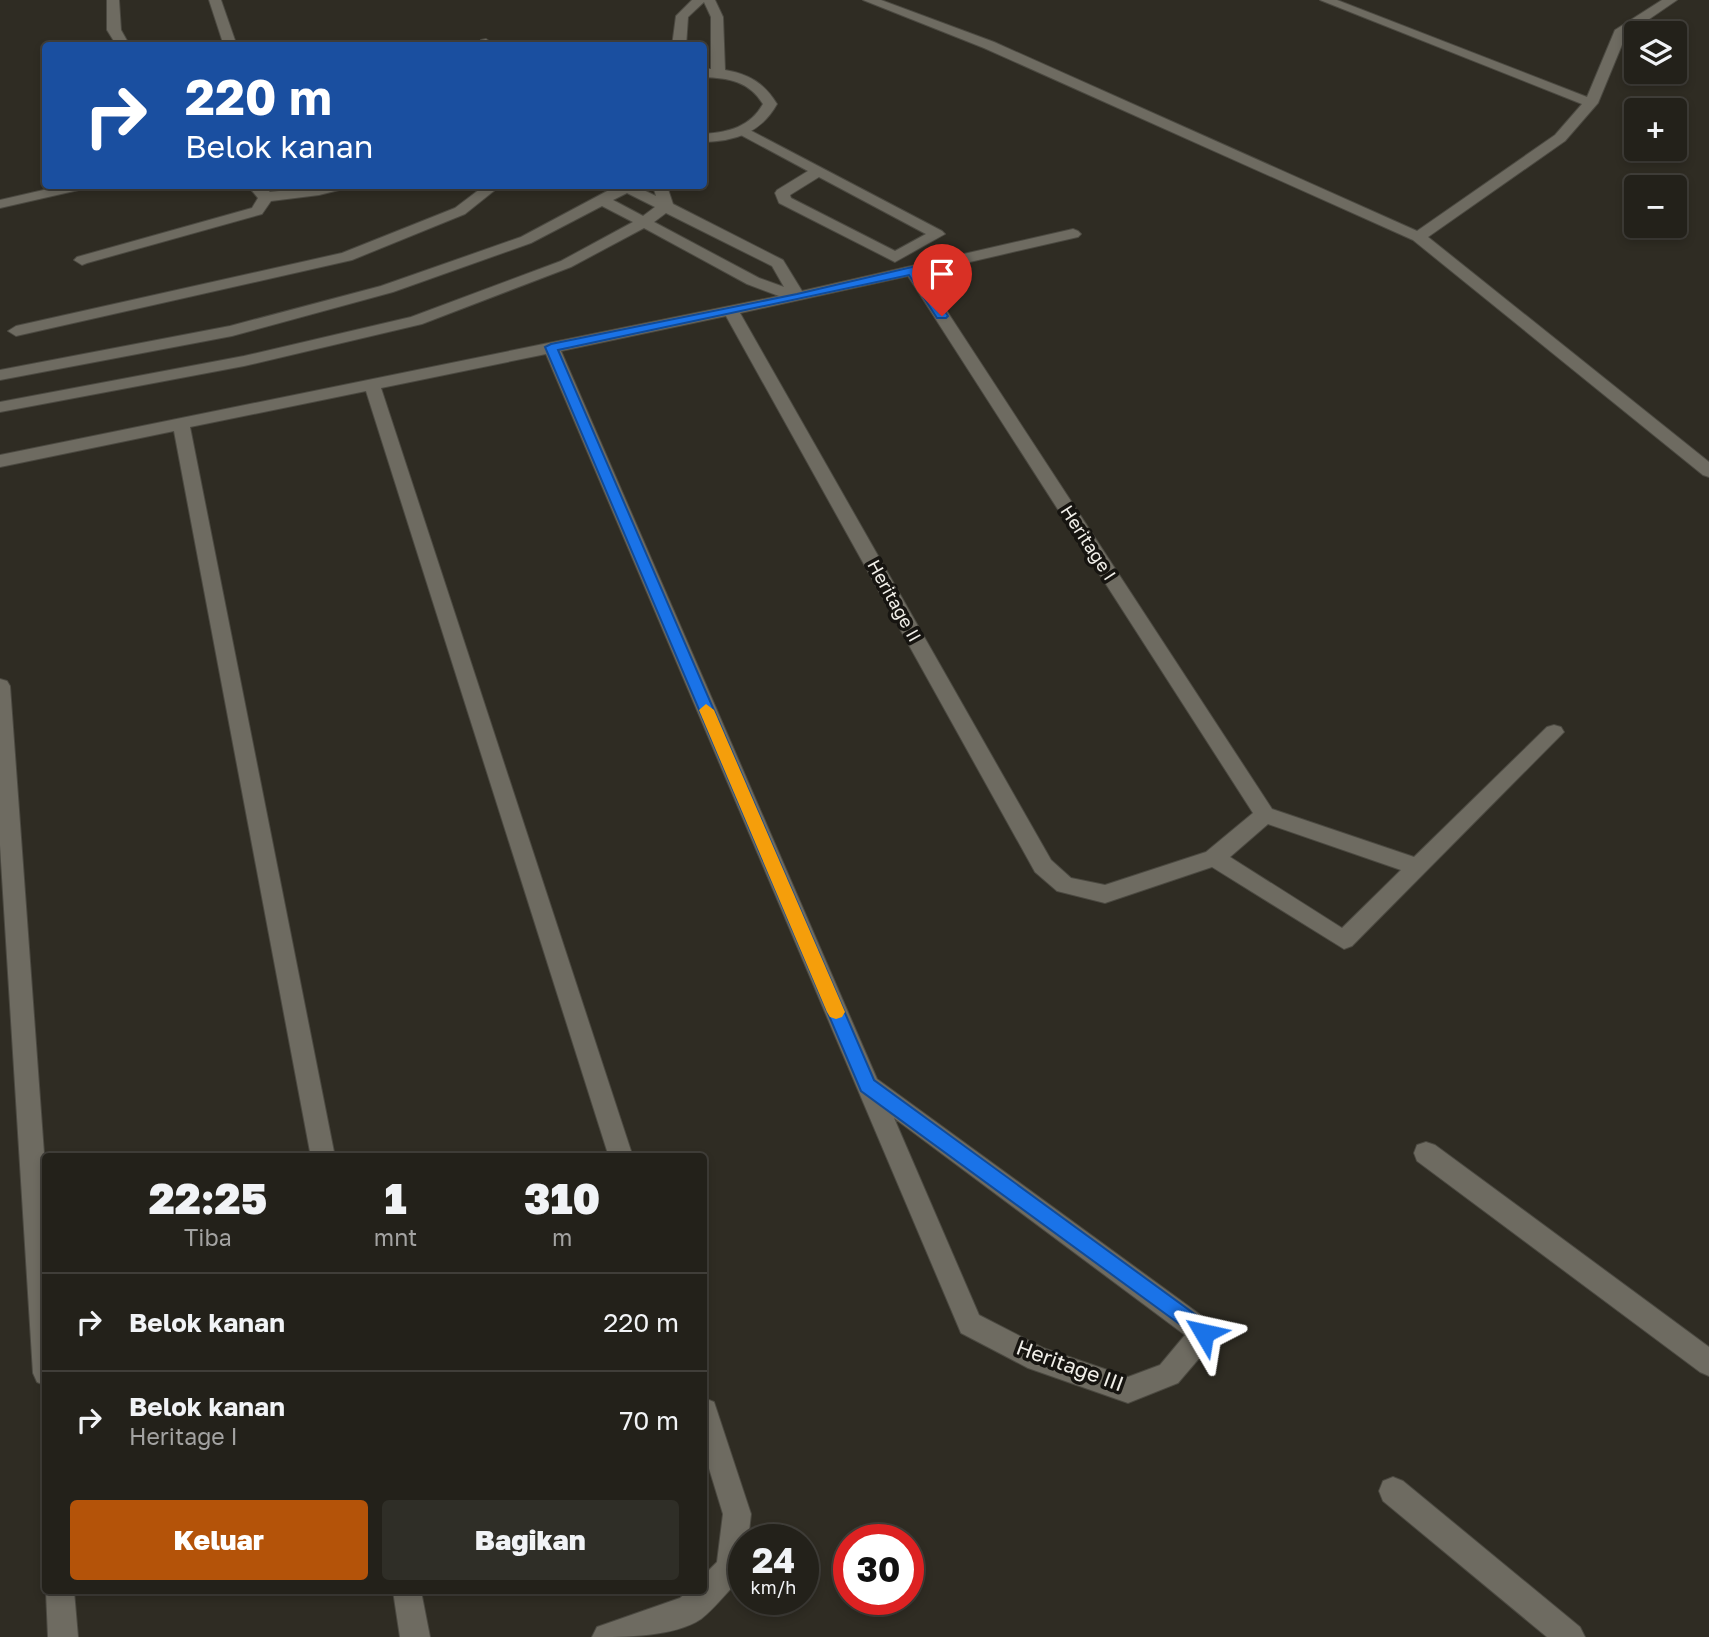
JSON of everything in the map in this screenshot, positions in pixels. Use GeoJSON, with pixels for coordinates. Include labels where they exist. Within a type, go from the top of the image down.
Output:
{"type":"FeatureCollection","features":[{"type":"Feature","properties":{"kind":"street"},"geometry":{"type":"LineString","coordinates":[[113,0],[114,30],[122,42]]}},
{"type":"Feature","properties":{"kind":"street"},"geometry":{"type":"LineString","coordinates":[[215,0],[230,42]]}},
{"type":"Feature","properties":{"kind":"street"},"geometry":{"type":"LineString","coordinates":[[679,42],[682,16],[699,0]]}},
{"type":"Feature","properties":{"kind":"street"},"geometry":{"type":"LineString","coordinates":[[707,137],[744,131],[763,118],[770,104],[763,89],[744,78],[711,73],[717,17],[709,0]]}},
{"type":"Feature","properties":{"kind":"street"},"geometry":{"type":"LineString","coordinates":[[869,0],[989,45],[1418,237],[1709,471]]}},
{"type":"Feature","properties":{"kind":"street"},"geometry":{"type":"LineString","coordinates":[[1326,0],[1591,103]]}},
{"type":"Feature","properties":{"kind":"street"},"geometry":{"type":"LineString","coordinates":[[1418,237],[1560,138],[1591,103],[1620,33],[1671,0]]}},
{"type":"Feature","properties":{"kind":"street"},"geometry":{"type":"LineString","coordinates":[[744,131],[934,230],[937,234],[895,257],[785,200],[782,193],[818,171]]}},
{"type":"Feature","properties":{"kind":"street"},"geometry":{"type":"LineString","coordinates":[[0,204],[65,189]]}},
{"type":"Feature","properties":{"kind":"street"},"geometry":{"type":"LineString","coordinates":[[82,260],[257,211],[261,191],[327,189]]}},
{"type":"Feature","properties":{"kind":"street"},"geometry":{"type":"LineString","coordinates":[[16,331],[347,257],[460,211],[489,189]]}},
{"type":"Feature","properties":{"kind":"street"},"geometry":{"type":"LineString","coordinates":[[632,189],[778,263],[797,297]]}},
{"type":"Feature","properties":{"kind":"street"},"geometry":{"type":"LineString","coordinates":[[661,189],[666,206]]}},
{"type":"Feature","properties":{"kind":"street"},"geometry":{"type":"LineString","coordinates":[[0,375],[232,331],[387,289],[526,240],[600,192],[644,222],[753,281],[797,297]]}},
{"type":"Feature","properties":{"kind":"street"},"geometry":{"type":"LineString","coordinates":[[0,407],[244,361],[416,321],[566,264],[644,222],[666,206]]}},
{"type":"Feature","properties":{"kind":"street"},"geometry":{"type":"LineString","coordinates":[[0,461],[731,311],[1073,234]]}},
{"type":"Feature","properties":{"kind":"street","name":"Heritage I"},"geometry":{"type":"LineString","coordinates":[[912,270],[1265,816]]}},
{"type":"Feature","properties":{"kind":"street","name":"Heritage II"},"geometry":{"type":"LineString","coordinates":[[731,311],[1043,866],[1065,885],[1105,894],[1214,858]]}},
{"type":"Feature","properties":{"kind":"street","name":"Heritage III"},"geometry":{"type":"LineString","coordinates":[[551,347],[867,1085],[970,1324],[1037,1359],[1128,1390],[1169,1374],[1204,1333],[867,1085]]}},
{"type":"Feature","properties":{"kind":"street"},"geometry":{"type":"LineString","coordinates":[[372,384],[620,1153]]}},
{"type":"Feature","properties":{"kind":"street"},"geometry":{"type":"LineString","coordinates":[[181,424],[322,1153]]}},
{"type":"Feature","properties":{"kind":"street"},"geometry":{"type":"LineString","coordinates":[[0,686],[42,1313]]}},
{"type":"Feature","properties":{"kind":"street"},"geometry":{"type":"LineString","coordinates":[[1418,867],[1265,816],[1214,858],[1344,940],[1418,867],[1554,732]]}},
{"type":"Feature","properties":{"kind":"street"},"geometry":{"type":"LineString","coordinates":[[1426,1153],[1709,1363]]}},
{"type":"Feature","properties":{"kind":"street"},"geometry":{"type":"LineString","coordinates":[[707,1420],[737,1514],[730,1569],[707,1592]]}},
{"type":"Feature","properties":{"kind":"street"},"geometry":{"type":"LineString","coordinates":[[1393,1491],[1570,1637]]}},
{"type":"Feature","properties":{"kind":"street"},"geometry":{"type":"LineString","coordinates":[[60,1594],[63,1637]]}},
{"type":"Feature","properties":{"kind":"street"},"geometry":{"type":"LineString","coordinates":[[408,1594],[415,1637]]}},
{"type":"Feature","properties":{"kind":"street"},"geometry":{"type":"LineString","coordinates":[[607,1637],[689,1610],[705,1594]]}},
{"type":"Feature","properties":{"kind":"slow traffic"},"geometry":{"type":"LineString","coordinates":[[706,710],[836,1012]]}},
{"type":"Feature","properties":{"kind":"route"},"geometry":{"type":"LineString","coordinates":[[942,316],[912,270],[797,297],[551,347],[867,1085],[1204,1333]]}}]}
